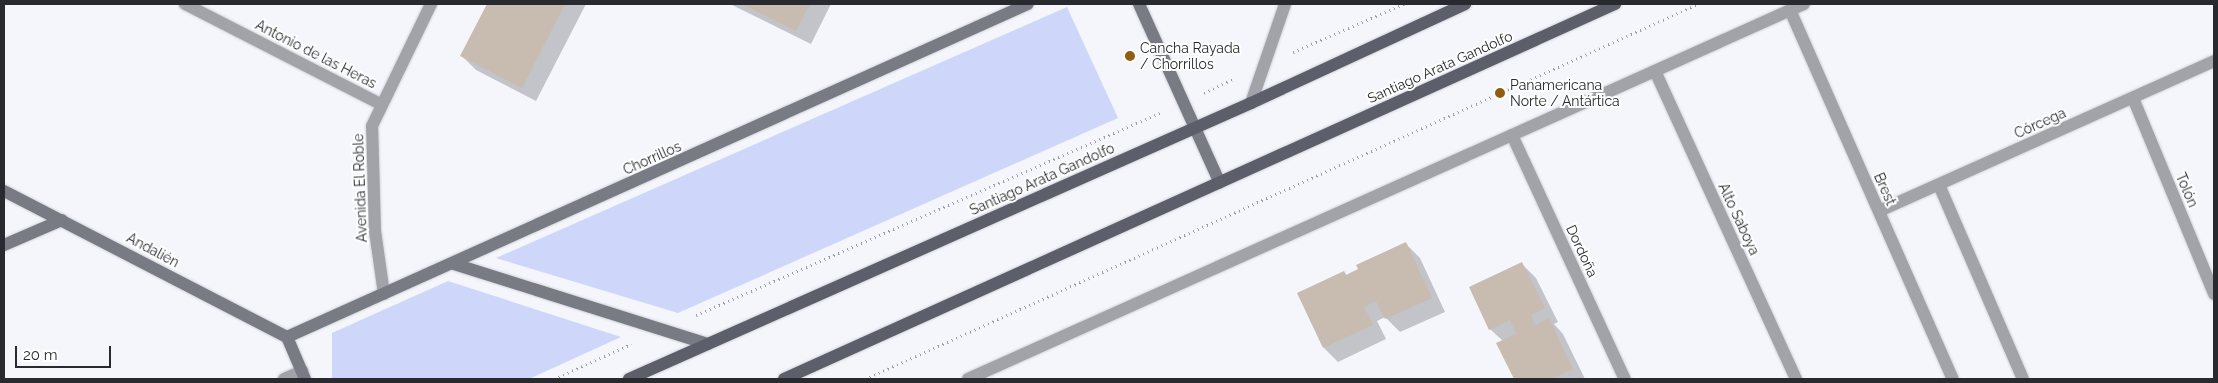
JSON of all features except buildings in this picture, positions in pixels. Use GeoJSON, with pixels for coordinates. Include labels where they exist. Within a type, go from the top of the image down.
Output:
{"type":"FeatureCollection","features":[{"type":"Feature","properties":{"kind":"main road","name":"Santiago Arata Gandolfo"},"geometry":{"type":"LineString","coordinates":[[629,379],[1251,103],[1465,4]]}},
{"type":"Feature","properties":{"kind":"main road","name":"Santiago Arata Gandolfo"},"geometry":{"type":"LineString","coordinates":[[784,379],[1615,4]]}},
{"type":"Feature","properties":{"kind":"street","name":"Antonio de las Heras"},"geometry":{"type":"LineString","coordinates":[[185,4],[380,104]]}},
{"type":"Feature","properties":{"kind":"street","name":"Avenida El Roble"},"geometry":{"type":"LineString","coordinates":[[384,294],[375,232],[372,126],[380,104],[432,4]]}},
{"type":"Feature","properties":{"kind":"street","name":"Chorrillos"},"geometry":{"type":"LineString","coordinates":[[287,337],[454,264],[1028,4]]}},
{"type":"Feature","properties":{"kind":"street"},"geometry":{"type":"LineString","coordinates":[[1140,4],[1220,183]]}},
{"type":"Feature","properties":{"kind":"street"},"geometry":{"type":"LineString","coordinates":[[1251,103],[1261,66],[1285,4]]}},
{"type":"Feature","properties":{"kind":"street"},"geometry":{"type":"LineString","coordinates":[[968,379],[1804,4]]}},
{"type":"Feature","properties":{"kind":"street","name":"Brest"},"geometry":{"type":"LineString","coordinates":[[1790,10],[1953,379]]}},
{"type":"Feature","properties":{"kind":"street","name":"Córcega"},"geometry":{"type":"LineString","coordinates":[[1879,211],[2214,61]]}},
{"type":"Feature","properties":{"kind":"street","name":"Alto Saboya"},"geometry":{"type":"LineString","coordinates":[[1655,71],[1796,379]]}},
{"type":"Feature","properties":{"kind":"street","name":"Tolón"},"geometry":{"type":"LineString","coordinates":[[2133,98],[2214,294]]}},
{"type":"Feature","properties":{"kind":"street","name":"Dordoña"},"geometry":{"type":"LineString","coordinates":[[1512,135],[1625,379]]}},
{"type":"Feature","properties":{"kind":"street"},"geometry":{"type":"LineString","coordinates":[[1939,184],[2024,379]]}},
{"type":"Feature","properties":{"kind":"street","name":"Andalién"},"geometry":{"type":"LineString","coordinates":[[4,191],[287,337]]}},
{"type":"Feature","properties":{"kind":"street"},"geometry":{"type":"LineString","coordinates":[[4,246],[62,220]]}},
{"type":"Feature","properties":{"kind":"street"},"geometry":{"type":"LineString","coordinates":[[454,264],[708,344]]}},
{"type":"Feature","properties":{"kind":"street"},"geometry":{"type":"LineString","coordinates":[[284,379],[303,375],[287,337]]}},
{"type":"Feature","properties":{"kind":"path"},"geometry":{"type":"LineString","coordinates":[[554,379],[1404,4]]}},
{"type":"Feature","properties":{"kind":"path"},"geometry":{"type":"LineString","coordinates":[[865,379],[1698,4]]}},
{"type":"Feature","properties":{"kind":"shaded area"},"geometry":{"type":"Polygon","coordinates":[[[1067,7],[1118,118],[678,313],[496,258],[1067,7]]]}},
{"type":"Feature","properties":{"kind":"shaded area"},"geometry":{"type":"Polygon","coordinates":[[[448,281],[621,337],[529,379],[332,379],[332,333],[448,281]]]}},
{"type":"Feature","properties":{"kind":"place","name":"Cancha Rayada / Chorrillos"},"geometry":{"type":"Point","coordinates":[1130,56]}},
{"type":"Feature","properties":{"kind":"place","name":"Panamericana Norte / Antártica"},"geometry":{"type":"Point","coordinates":[1500,93]}}]}
